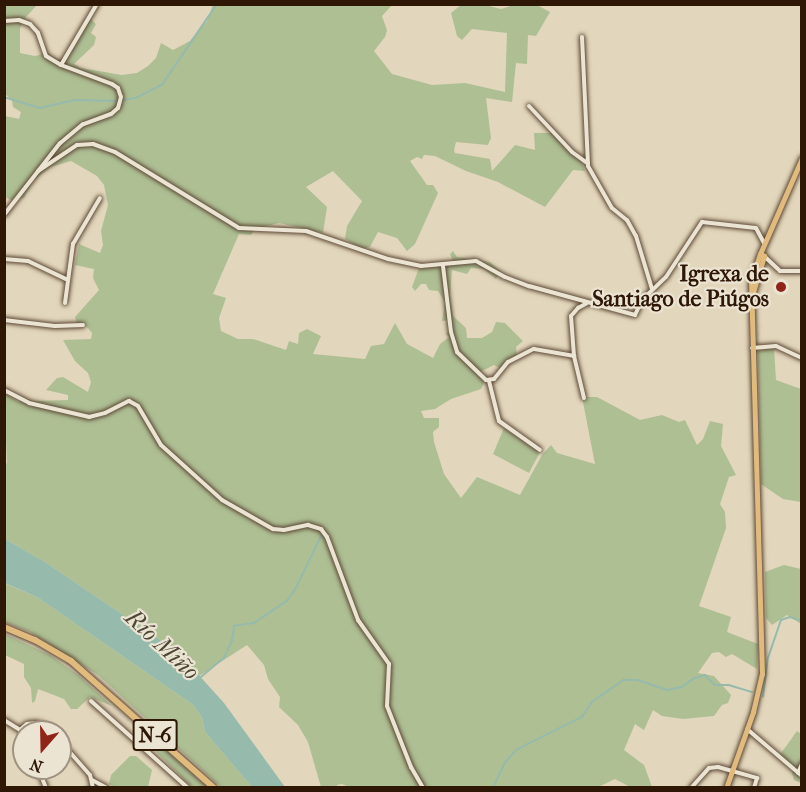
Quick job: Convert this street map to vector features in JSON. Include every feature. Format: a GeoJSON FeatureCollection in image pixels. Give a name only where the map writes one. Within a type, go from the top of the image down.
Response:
{"type":"FeatureCollection","features":[{"type":"Feature","properties":{"kind":"highway","name":"N-6"},"geometry":{"type":"LineString","coordinates":[[4,627],[35,639],[71,661],[214,788]]}},
{"type":"Feature","properties":{"kind":"main road"},"geometry":{"type":"LineString","coordinates":[[726,788],[759,693],[762,645],[752,348],[752,280],[764,243],[799,171],[801,158]]}},
{"type":"Feature","properties":{"kind":"street"},"geometry":{"type":"LineString","coordinates":[[61,65],[97,4]]}},
{"type":"Feature","properties":{"kind":"street"},"geometry":{"type":"LineString","coordinates":[[4,21],[19,20],[30,24],[38,33],[46,56],[61,65],[118,88],[120,103],[111,114],[82,124],[60,143],[5,212]]}},
{"type":"Feature","properties":{"kind":"street"},"geometry":{"type":"LineString","coordinates":[[582,37],[587,163]]}},
{"type":"Feature","properties":{"kind":"street"},"geometry":{"type":"LineString","coordinates":[[529,106],[572,152],[587,163],[612,208],[627,220],[636,236],[652,289]]}},
{"type":"Feature","properties":{"kind":"street"},"geometry":{"type":"LineString","coordinates":[[38,171],[77,145],[93,144],[115,152],[239,228],[306,231],[388,259],[421,266],[443,266],[455,261],[476,261],[505,277],[529,286],[635,315],[642,300],[666,277],[702,222],[758,228],[760,239],[764,243]]}},
{"type":"Feature","properties":{"kind":"street"},"geometry":{"type":"LineString","coordinates":[[65,303],[73,244],[100,198]]}},
{"type":"Feature","properties":{"kind":"street"},"geometry":{"type":"LineString","coordinates":[[762,255],[780,271],[801,271]]}},
{"type":"Feature","properties":{"kind":"street"},"geometry":{"type":"LineString","coordinates":[[4,259],[28,261],[68,280]]}},
{"type":"Feature","properties":{"kind":"street"},"geometry":{"type":"LineString","coordinates":[[443,266],[451,332],[457,352],[489,381],[495,414],[500,421],[540,450]]}},
{"type":"Feature","properties":{"kind":"street"},"geometry":{"type":"LineString","coordinates":[[584,398],[574,356],[571,316],[588,302]]}},
{"type":"Feature","properties":{"kind":"street"},"geometry":{"type":"LineString","coordinates":[[4,320],[55,326],[82,325]]}},
{"type":"Feature","properties":{"kind":"street"},"geometry":{"type":"LineString","coordinates":[[752,348],[776,346],[801,358]]}},
{"type":"Feature","properties":{"kind":"street"},"geometry":{"type":"LineString","coordinates":[[489,381],[508,362],[534,349],[574,356]]}},
{"type":"Feature","properties":{"kind":"street"},"geometry":{"type":"LineString","coordinates":[[4,390],[29,403],[89,417],[105,413],[123,402],[135,403],[161,445],[222,500],[273,529],[284,530],[308,525],[321,529],[327,537],[358,620],[389,664],[387,706],[411,767],[423,788]]}},
{"type":"Feature","properties":{"kind":"street"},"geometry":{"type":"LineString","coordinates":[[91,701],[188,788]]}},
{"type":"Feature","properties":{"kind":"street"},"geometry":{"type":"LineString","coordinates":[[747,729],[800,774]]}},
{"type":"Feature","properties":{"kind":"street"},"geometry":{"type":"LineString","coordinates":[[72,755],[92,779],[107,788]]}},
{"type":"Feature","properties":{"kind":"street"},"geometry":{"type":"LineString","coordinates":[[800,774],[801,764]]}},
{"type":"Feature","properties":{"kind":"street"},"geometry":{"type":"LineString","coordinates":[[691,788],[709,768],[733,769],[757,778],[754,788]]}},
{"type":"Feature","properties":{"kind":"street"},"geometry":{"type":"LineString","coordinates":[[92,779],[93,788]]}},
{"type":"Feature","properties":{"kind":"shaded area"},"geometry":{"type":"Polygon","coordinates":[[[5,5],[37,5],[20,28],[20,53],[35,56],[47,53],[63,62],[90,18],[96,24],[91,33],[96,37],[94,45],[74,64],[81,68],[122,75],[137,73],[148,66],[156,58],[161,43],[173,50],[190,41],[207,21],[213,5],[392,5],[382,16],[387,30],[385,37],[374,51],[392,74],[432,85],[465,83],[505,92],[507,33],[472,29],[462,40],[457,36],[451,13],[461,5],[485,5],[501,9],[514,5],[537,5],[550,12],[536,36],[528,35],[527,64],[516,63],[512,102],[486,98],[491,138],[488,145],[456,142],[454,150],[455,153],[490,159],[492,171],[515,145],[535,150],[534,133],[553,133],[580,158],[585,171],[573,170],[545,207],[498,182],[466,171],[435,156],[424,155],[422,159],[417,157],[410,161],[427,185],[433,185],[438,193],[415,244],[407,251],[397,238],[378,232],[370,247],[362,249],[345,239],[347,226],[362,201],[333,171],[306,187],[327,207],[323,233],[279,223],[255,229],[251,235],[239,234],[213,294],[226,298],[219,318],[221,331],[238,339],[253,339],[286,350],[289,341],[298,344],[299,333],[307,329],[321,336],[313,354],[365,359],[371,346],[384,344],[395,323],[407,344],[433,358],[440,344],[449,337],[446,334],[450,329],[448,320],[442,321],[445,302],[438,291],[429,290],[426,284],[421,284],[415,291],[412,287],[420,265],[448,264],[453,261],[450,254],[453,251],[457,257],[490,262],[501,272],[496,279],[484,269],[471,268],[467,274],[452,270],[450,296],[453,316],[466,328],[467,338],[482,338],[492,332],[496,322],[505,323],[523,341],[516,347],[517,357],[500,368],[494,365],[480,372],[484,383],[481,389],[451,399],[435,409],[421,411],[424,418],[439,418],[439,427],[433,432],[434,442],[444,474],[461,498],[477,477],[520,495],[542,455],[551,445],[557,453],[595,464],[582,397],[597,397],[640,420],[662,415],[679,422],[685,420],[697,445],[703,439],[710,421],[723,424],[721,446],[736,475],[729,477],[720,504],[725,512],[726,528],[699,606],[731,617],[727,632],[758,644],[757,669],[732,654],[726,657],[719,652],[712,653],[698,673],[714,676],[731,695],[728,703],[722,705],[714,716],[683,719],[662,716],[653,710],[644,730],[635,724],[624,750],[644,765],[652,787],[630,787],[615,779],[596,788],[352,788],[342,784],[337,787],[321,787],[308,742],[298,725],[279,707],[280,697],[268,679],[264,665],[247,645],[199,676],[163,642],[45,562],[5,539],[4,465],[7,463],[4,393],[19,402],[23,397],[33,401],[68,400],[68,395],[46,390],[57,378],[63,377],[88,392],[91,382],[88,373],[75,361],[63,340],[91,339],[92,333],[87,327],[77,324],[75,317],[99,290],[93,278],[94,269],[75,265],[79,244],[100,253],[103,245],[101,231],[108,205],[104,185],[97,176],[71,161],[51,167],[33,181],[24,198],[11,200],[5,197],[5,116],[19,119],[21,112],[13,107],[12,100],[5,94],[5,5]]]}},
{"type":"Feature","properties":{"kind":"shaded area"},"geometry":{"type":"Polygon","coordinates":[[[774,348],[776,380],[801,389],[801,502],[783,499],[761,484],[758,351],[774,348]]]}},
{"type":"Feature","properties":{"kind":"shaded area"},"geometry":{"type":"Polygon","coordinates":[[[504,428],[540,452],[529,473],[493,454],[504,428]]]}},
{"type":"Feature","properties":{"kind":"shaded area"},"geometry":{"type":"Polygon","coordinates":[[[784,565],[801,569],[801,624],[787,615],[772,625],[766,618],[765,572],[784,565]]]}},
{"type":"Feature","properties":{"kind":"shaded area"},"geometry":{"type":"Polygon","coordinates":[[[4,583],[37,597],[192,704],[202,717],[205,732],[252,787],[221,787],[98,675],[30,632],[5,622],[4,583]]]}},
{"type":"Feature","properties":{"kind":"shaded area"},"geometry":{"type":"Polygon","coordinates":[[[5,634],[50,655],[78,675],[112,706],[90,697],[77,709],[71,709],[64,699],[38,689],[35,701],[32,703],[31,688],[24,677],[24,664],[5,655],[5,634]]]}},
{"type":"Feature","properties":{"kind":"shaded area"},"geometry":{"type":"Polygon","coordinates":[[[797,731],[801,734],[801,783],[794,780],[792,773],[795,767],[779,756],[797,731]]]}},
{"type":"Feature","properties":{"kind":"shaded area"},"geometry":{"type":"Polygon","coordinates":[[[146,732],[208,787],[192,787],[145,741],[146,732]]]}},
{"type":"Feature","properties":{"kind":"shaded area"},"geometry":{"type":"Polygon","coordinates":[[[130,756],[136,756],[152,770],[148,787],[115,787],[109,784],[111,775],[130,756]]]}},
{"type":"Feature","properties":{"kind":"water","name":"Río Miño"},"geometry":{"type":"Polygon","coordinates":[[[5,539],[45,562],[163,642],[186,661],[224,703],[285,787],[252,787],[205,732],[202,717],[192,704],[37,597],[5,583],[5,539]]]}},
{"type":"Feature","properties":{"kind":"waterway"},"geometry":{"type":"LineString","coordinates":[[123,100],[136,98],[162,85],[217,4]]}},
{"type":"Feature","properties":{"kind":"waterway"},"geometry":{"type":"LineString","coordinates":[[4,97],[40,108],[75,100],[118,101]]}},
{"type":"Feature","properties":{"kind":"waterway"},"geometry":{"type":"LineString","coordinates":[[201,677],[224,658],[232,641],[234,626],[254,623],[287,601],[296,588],[321,536]]}},
{"type":"Feature","properties":{"kind":"waterway"},"geometry":{"type":"LineString","coordinates":[[763,697],[768,658],[781,620],[790,617],[802,621]]}},
{"type":"Feature","properties":{"kind":"waterway"},"geometry":{"type":"LineString","coordinates":[[493,788],[504,764],[516,750],[582,717],[592,702],[624,680],[638,680],[667,690],[682,687],[693,679],[705,675],[715,685],[729,685],[752,692]]}},
{"type":"Feature","properties":{"kind":"waterway"},"geometry":{"type":"LineString","coordinates":[[83,787],[90,786]]}},
{"type":"Feature","properties":{"kind":"place","name":"Igrexa de Santiago de Piúgos"},"geometry":{"type":"Point","coordinates":[781,287]}}]}
